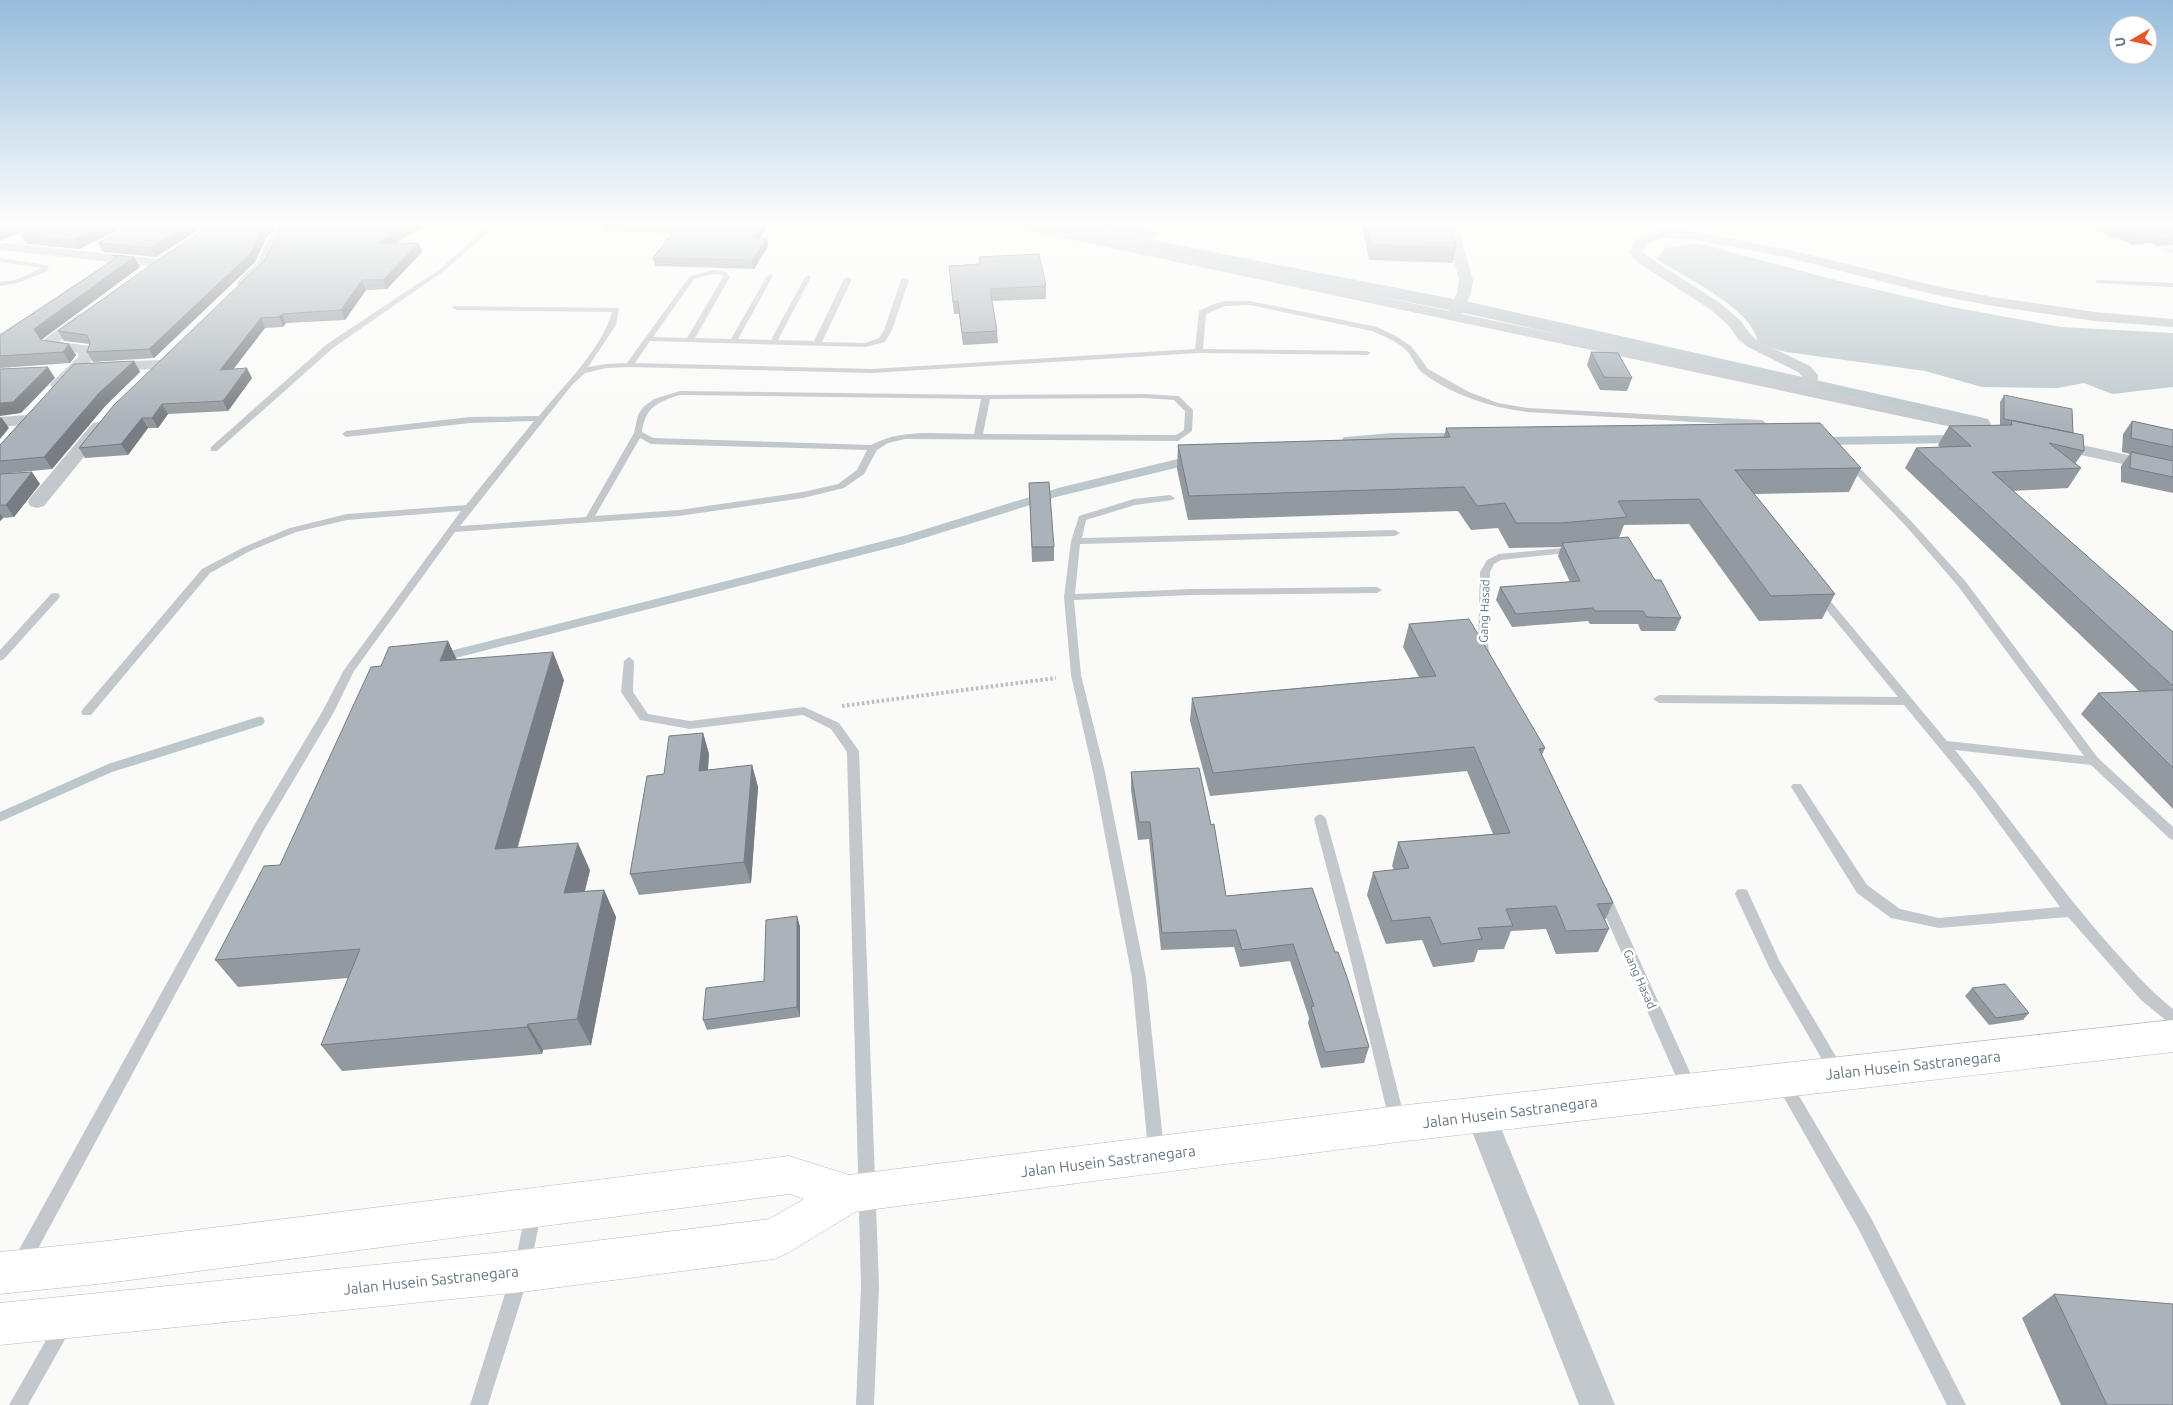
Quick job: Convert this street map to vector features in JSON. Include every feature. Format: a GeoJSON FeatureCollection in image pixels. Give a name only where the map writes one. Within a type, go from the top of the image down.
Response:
{"type":"FeatureCollection","features":[{"type":"Feature","properties":{"kind":"main road","name":"Jalan Husein Sastranegara"},"geometry":{"type":"LineString","coordinates":[[0,1324],[522,1270],[774,1239],[858,1193],[1398,1124],[2173,1036]]}},
{"type":"Feature","properties":{"kind":"main road","name":"Jalan Husein Sastranegara"},"geometry":{"type":"LineString","coordinates":[[8,1272],[107,1262],[789,1174],[858,1193]]}},
{"type":"Feature","properties":{"kind":"street"},"geometry":{"type":"LineString","coordinates":[[1350,292],[1809,385],[1984,429],[2016,435]]}},
{"type":"Feature","properties":{"kind":"street"},"geometry":{"type":"LineString","coordinates":[[1455,313],[1464,292]]}},
{"type":"Feature","properties":{"kind":"street"},"geometry":{"type":"LineString","coordinates":[[1690,292],[1715,306],[1735,323],[1744,337],[1753,344],[1795,363],[1809,385]]}},
{"type":"Feature","properties":{"kind":"street"},"geometry":{"type":"LineString","coordinates":[[1943,292],[2052,311],[2140,322],[2173,323]]}},
{"type":"Feature","properties":{"kind":"street"},"geometry":{"type":"LineString","coordinates":[[14,435],[72,370],[86,358],[86,349],[53,346],[50,342],[96,308]]}},
{"type":"Feature","properties":{"kind":"street"},"geometry":{"type":"LineString","coordinates":[[146,378],[173,352]]}},
{"type":"Feature","properties":{"kind":"street"},"geometry":{"type":"LineString","coordinates":[[53,372],[160,365]]}},
{"type":"Feature","properties":{"kind":"street"},"geometry":{"type":"LineString","coordinates":[[37,502],[107,417]]}},
{"type":"Feature","properties":{"kind":"street"},"geometry":{"type":"LineString","coordinates":[[0,422],[26,420]]}},
{"type":"Feature","properties":{"kind":"street"},"geometry":{"type":"LineString","coordinates":[[2034,439],[2173,470]]}},
{"type":"Feature","properties":{"kind":"street"},"geometry":{"type":"LineString","coordinates":[[38,477],[58,476]]}},
{"type":"Feature","properties":{"kind":"street"},"geometry":{"type":"LineString","coordinates":[[1481,1116],[1597,1405]]}},
{"type":"Feature","properties":{"kind":"lane"},"geometry":{"type":"LineString","coordinates":[[214,449],[330,346],[410,292]]}},
{"type":"Feature","properties":{"kind":"lane"},"geometry":{"type":"LineString","coordinates":[[629,366],[682,292]]}},
{"type":"Feature","properties":{"kind":"lane"},"geometry":{"type":"LineString","coordinates":[[690,340],[717,292]]}},
{"type":"Feature","properties":{"kind":"lane"},"geometry":{"type":"LineString","coordinates":[[733,342],[761,292]]}},
{"type":"Feature","properties":{"kind":"lane"},"geometry":{"type":"LineString","coordinates":[[773,343],[800,292]]}},
{"type":"Feature","properties":{"kind":"lane"},"geometry":{"type":"LineString","coordinates":[[817,344],[842,292]]}},
{"type":"Feature","properties":{"kind":"lane"},"geometry":{"type":"LineString","coordinates":[[648,339],[865,345],[882,340],[888,330],[901,292]]}},
{"type":"Feature","properties":{"kind":"lane"},"geometry":{"type":"LineString","coordinates":[[1199,351],[1202,313],[1214,305],[1232,302],[1250,303],[1374,329],[1393,338],[1409,350],[1425,371],[1466,394],[1496,405],[1527,410],[1762,423]]}},
{"type":"Feature","properties":{"kind":"lane"},"geometry":{"type":"LineString","coordinates":[[8,1272],[259,827],[328,712],[349,670],[468,508],[569,383],[582,371],[612,325],[616,310],[456,308]]}},
{"type":"Feature","properties":{"kind":"lane"},"geometry":{"type":"LineString","coordinates":[[582,371],[606,366],[872,371],[1199,351],[1367,353]]}},
{"type":"Feature","properties":{"kind":"lane"},"geometry":{"type":"LineString","coordinates":[[452,529],[589,519],[704,510],[803,495],[841,486],[860,472],[873,448],[884,441],[905,436],[1178,438],[1188,431],[1189,410],[1176,398],[1144,396],[986,398],[680,393],[648,404],[638,422],[638,433],[589,519]]}},
{"type":"Feature","properties":{"kind":"lane"},"geometry":{"type":"LineString","coordinates":[[978,437],[986,398]]}},
{"type":"Feature","properties":{"kind":"lane"},"geometry":{"type":"LineString","coordinates":[[346,434],[470,420],[540,418]]}},
{"type":"Feature","properties":{"kind":"lane"},"geometry":{"type":"LineString","coordinates":[[638,433],[651,441],[873,448]]}},
{"type":"Feature","properties":{"kind":"lane"},"geometry":{"type":"LineString","coordinates":[[1844,456],[1908,523],[1962,584],[2094,762],[2173,835]]}},
{"type":"Feature","properties":{"kind":"lane"},"geometry":{"type":"LineString","coordinates":[[1156,1156],[1139,978],[1099,772],[1076,675],[1069,597],[1076,541],[1082,518],[1134,502],[1170,498]]}},
{"type":"Feature","properties":{"kind":"lane"},"geometry":{"type":"LineString","coordinates":[[87,712],[206,571],[247,549],[293,530],[346,518],[468,508]]}},
{"type":"Feature","properties":{"kind":"lane"},"geometry":{"type":"LineString","coordinates":[[1076,541],[1395,533]]}},
{"type":"Feature","properties":{"kind":"lane","name":"Gang Hasad"},"geometry":{"type":"LineString","coordinates":[[1489,668],[1485,662],[1483,645],[1485,572],[1490,562],[1499,557],[1586,549]]}},
{"type":"Feature","properties":{"kind":"lane"},"geometry":{"type":"LineString","coordinates":[[1815,588],[1979,788],[2071,911],[2146,996],[2173,1018]]}},
{"type":"Feature","properties":{"kind":"lane"},"geometry":{"type":"LineString","coordinates":[[1069,597],[1192,592],[1377,590]]}},
{"type":"Feature","properties":{"kind":"lane"},"geometry":{"type":"LineString","coordinates":[[0,657],[55,596]]}},
{"type":"Feature","properties":{"kind":"lane"},"geometry":{"type":"LineString","coordinates":[[629,661],[627,692],[644,717],[690,725],[804,712],[836,726],[853,751],[858,1193],[870,1286],[865,1405]]}},
{"type":"Feature","properties":{"kind":"lane"},"geometry":{"type":"LineString","coordinates":[[1659,699],[1906,701]]}},
{"type":"Feature","properties":{"kind":"lane"},"geometry":{"type":"LineString","coordinates":[[1942,745],[2094,762]]}},
{"type":"Feature","properties":{"kind":"lane"},"geometry":{"type":"LineString","coordinates":[[1797,787],[1862,889],[1896,914],[1939,924],[2071,911]]}},
{"type":"Feature","properties":{"kind":"lane"},"geometry":{"type":"LineString","coordinates":[[1320,819],[1357,957],[1398,1124]]}},
{"type":"Feature","properties":{"kind":"lane","name":"Gang Hasad"},"geometry":{"type":"LineString","coordinates":[[1598,884],[1690,1090]]}},
{"type":"Feature","properties":{"kind":"lane"},"geometry":{"type":"LineString","coordinates":[[1742,894],[1775,964],[1838,1074]]}},
{"type":"Feature","properties":{"kind":"lane"},"geometry":{"type":"LineString","coordinates":[[1782,1080],[1865,1224],[1957,1405]]}},
{"type":"Feature","properties":{"kind":"lane"},"geometry":{"type":"LineString","coordinates":[[478,1405],[522,1270],[535,1206]]}},
{"type":"Feature","properties":{"kind":"lane"},"geometry":{"type":"LineString","coordinates":[[18,1405],[69,1316]]}},
{"type":"Feature","properties":{"kind":"path"},"geometry":{"type":"LineString","coordinates":[[804,712],[1076,675]]}},
{"type":"Feature","properties":{"kind":"shaded area"},"geometry":{"type":"Polygon","coordinates":[[[1711,292],[1885,292],[1952,307],[2061,327],[2173,333],[2173,387],[2112,394],[2084,383],[2058,388],[1982,387],[1925,371],[1786,352],[1758,344],[1754,331],[1745,319],[1711,292]]]}},
{"type":"Feature","properties":{"kind":"building"},"geometry":{"type":"Polygon","coordinates":[[[66,292],[86,292],[34,329],[41,340],[69,344],[63,352],[0,356],[0,335],[66,292]]]}},
{"type":"Feature","properties":{"kind":"building"},"geometry":{"type":"Polygon","coordinates":[[[113,292],[210,292],[149,349],[87,352],[90,343],[87,335],[58,331],[113,292]]]}},
{"type":"Feature","properties":{"kind":"building"},"geometry":{"type":"Polygon","coordinates":[[[232,292],[354,292],[341,310],[282,314],[279,317],[261,318],[220,370],[247,368],[223,401],[162,404],[152,418],[142,418],[121,444],[79,448],[114,405],[232,292]]]}},
{"type":"Feature","properties":{"kind":"building"},"geometry":{"type":"Polygon","coordinates":[[[952,292],[990,292],[997,331],[962,333],[958,301],[953,302],[952,292]]]}},
{"type":"Feature","properties":{"kind":"building"},"geometry":{"type":"Polygon","coordinates":[[[1591,352],[1618,353],[1632,378],[1604,377],[1591,352]]]}},
{"type":"Feature","properties":{"kind":"building"},"geometry":{"type":"Polygon","coordinates":[[[134,361],[99,393],[44,457],[0,461],[0,445],[74,364],[134,361]]]}},
{"type":"Feature","properties":{"kind":"building"},"geometry":{"type":"Polygon","coordinates":[[[48,367],[13,402],[0,403],[0,369],[48,367]]]}},
{"type":"Feature","properties":{"kind":"building"},"geometry":{"type":"Polygon","coordinates":[[[2004,395],[2072,409],[2073,433],[2004,419],[2004,395]]]}},
{"type":"Feature","properties":{"kind":"building"},"geometry":{"type":"Polygon","coordinates":[[[2011,420],[2083,435],[2084,451],[2049,443],[2081,468],[1992,472],[2173,632],[2173,686],[1916,448],[1971,446],[1949,426],[2012,425],[2011,420]]]}},
{"type":"Feature","properties":{"kind":"building"},"geometry":{"type":"Polygon","coordinates":[[[2132,421],[2173,430],[2173,447],[2131,438],[2132,421]]]}},
{"type":"Feature","properties":{"kind":"building"},"geometry":{"type":"Polygon","coordinates":[[[1820,423],[1861,468],[1735,470],[1835,594],[1771,596],[1699,499],[1618,501],[1627,517],[1562,523],[1516,523],[1505,503],[1477,506],[1464,487],[1189,496],[1178,445],[1450,437],[1446,428],[1820,423]]]}},
{"type":"Feature","properties":{"kind":"building"},"geometry":{"type":"Polygon","coordinates":[[[2131,452],[2173,461],[2173,477],[2130,468],[2131,452]]]}},
{"type":"Feature","properties":{"kind":"building"},"geometry":{"type":"Polygon","coordinates":[[[32,472],[6,505],[0,505],[0,474],[32,472]]]}},
{"type":"Feature","properties":{"kind":"building"},"geometry":{"type":"Polygon","coordinates":[[[1049,482],[1054,547],[1032,547],[1029,483],[1049,482]]]}},
{"type":"Feature","properties":{"kind":"building"},"geometry":{"type":"Polygon","coordinates":[[[1628,537],[1655,580],[1661,580],[1681,618],[1647,617],[1643,611],[1595,611],[1593,608],[1516,614],[1500,587],[1580,581],[1562,543],[1628,537]]]}},
{"type":"Feature","properties":{"kind":"building"},"geometry":{"type":"Polygon","coordinates":[[[1469,619],[1545,748],[1539,749],[1613,903],[1597,904],[1609,929],[1566,931],[1556,906],[1506,909],[1513,926],[1478,928],[1482,939],[1441,944],[1430,917],[1392,921],[1373,872],[1409,868],[1398,842],[1510,833],[1474,747],[1213,773],[1192,698],[1436,676],[1409,624],[1469,619]]]}},
{"type":"Feature","properties":{"kind":"building"},"geometry":{"type":"Polygon","coordinates":[[[448,641],[440,661],[553,652],[495,849],[578,843],[564,893],[604,890],[577,1019],[528,1024],[527,1027],[321,1045],[360,949],[215,960],[264,866],[280,865],[371,667],[381,666],[389,647],[448,641]]]}},
{"type":"Feature","properties":{"kind":"building"},"geometry":{"type":"Polygon","coordinates":[[[2173,690],[2173,768],[2098,693],[2173,690]]]}},
{"type":"Feature","properties":{"kind":"building"},"geometry":{"type":"Polygon","coordinates":[[[703,733],[699,771],[752,765],[744,862],[630,874],[647,776],[664,774],[669,736],[703,733]]]}},
{"type":"Feature","properties":{"kind":"building"},"geometry":{"type":"Polygon","coordinates":[[[1199,768],[1211,825],[1214,824],[1226,896],[1312,888],[1335,952],[1338,952],[1347,977],[1369,1047],[1325,1052],[1311,1007],[1314,1006],[1293,944],[1242,950],[1236,930],[1162,933],[1150,822],[1139,822],[1131,772],[1199,768]]]}},
{"type":"Feature","properties":{"kind":"building"},"geometry":{"type":"Polygon","coordinates":[[[797,916],[797,1007],[703,1020],[706,988],[764,981],[766,920],[797,916]]]}},
{"type":"Feature","properties":{"kind":"building"},"geometry":{"type":"Polygon","coordinates":[[[2005,984],[2029,1013],[1996,1018],[1972,988],[2005,984]]]}},
{"type":"Feature","properties":{"kind":"building"},"geometry":{"type":"Polygon","coordinates":[[[2054,1294],[2173,1304],[2173,1405],[2107,1405],[2054,1294]]]}},
{"type":"Feature","properties":{"kind":"waterway"},"geometry":{"type":"LineString","coordinates":[[1385,292],[1474,309],[1980,424]]}},
{"type":"Feature","properties":{"kind":"waterway"},"geometry":{"type":"LineString","coordinates":[[1346,441],[1392,437],[1455,437]]}},
{"type":"Feature","properties":{"kind":"waterway"},"geometry":{"type":"LineString","coordinates":[[1826,441],[1953,439]]}},
{"type":"Feature","properties":{"kind":"waterway"},"geometry":{"type":"LineString","coordinates":[[443,657],[904,540],[1059,492],[1187,461]]}},
{"type":"Feature","properties":{"kind":"waterway"},"geometry":{"type":"LineString","coordinates":[[0,817],[110,768],[260,721]]}}]}
